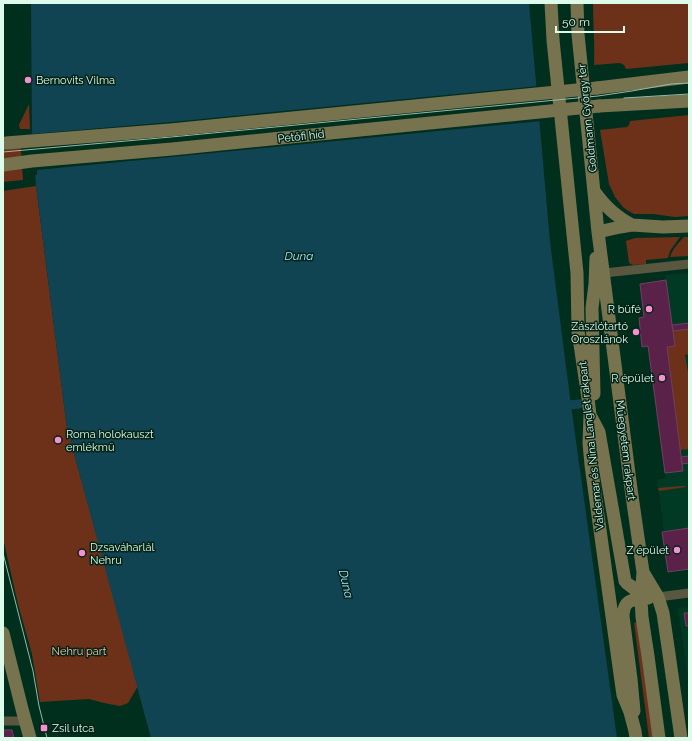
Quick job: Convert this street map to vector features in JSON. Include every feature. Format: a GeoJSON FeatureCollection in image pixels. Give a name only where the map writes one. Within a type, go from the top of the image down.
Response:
{"type":"FeatureCollection","features":[{"type":"Feature","properties":{"kind":"main road","name":"Valdemar és Nina Langlet rakpart"},"geometry":{"type":"LineString","coordinates":[[551,3],[553,40],[577,274],[578,331],[590,415],[589,443],[591,465],[623,695],[630,712],[636,734]]}},
{"type":"Feature","properties":{"kind":"main road","name":"Goldmann György tér"},"geometry":{"type":"LineString","coordinates":[[577,3],[578,34],[598,232]]}},
{"type":"Feature","properties":{"kind":"main road","name":"Petőfi híd"},"geometry":{"type":"LineString","coordinates":[[3,144],[170,130],[597,88],[689,77]]}},
{"type":"Feature","properties":{"kind":"main road","name":"Petőfi híd"},"geometry":{"type":"LineString","coordinates":[[3,165],[599,106],[689,101]]}},
{"type":"Feature","properties":{"kind":"main road"},"geometry":{"type":"LineString","coordinates":[[594,191],[608,209],[632,225]]}},
{"type":"Feature","properties":{"kind":"main road"},"geometry":{"type":"LineString","coordinates":[[640,599],[637,591],[628,586],[625,581],[599,432],[590,415],[594,392],[592,308],[598,232],[632,225],[663,227],[689,226]]}},
{"type":"Feature","properties":{"kind":"main road","name":"Műegyetem rakpart"},"geometry":{"type":"LineString","coordinates":[[598,232],[643,572],[640,599],[642,620],[659,738]]}},
{"type":"Feature","properties":{"kind":"main road","name":"Műegyetem rakpart"},"geometry":{"type":"LineString","coordinates":[[643,572],[658,597],[663,613],[681,738]]}},
{"type":"Feature","properties":{"kind":"main road"},"geometry":{"type":"LineString","coordinates":[[636,734],[623,608],[627,602],[633,599],[658,597]]}},
{"type":"Feature","properties":{"kind":"main road"},"geometry":{"type":"LineString","coordinates":[[3,633],[30,738]]}},
{"type":"Feature","properties":{"kind":"main road"},"geometry":{"type":"LineString","coordinates":[[648,656],[651,660],[660,662],[666,660],[670,654]]}},
{"type":"Feature","properties":{"kind":"main road"},"geometry":{"type":"LineString","coordinates":[[651,680],[655,674],[660,671],[672,678]]}},
{"type":"Feature","properties":{"kind":"street"},"geometry":{"type":"LineString","coordinates":[[604,273],[689,264]]}},
{"type":"Feature","properties":{"kind":"street"},"geometry":{"type":"LineString","coordinates":[[658,597],[689,593]]}},
{"type":"Feature","properties":{"kind":"street"},"geometry":{"type":"LineString","coordinates":[[3,721],[25,720]]}},
{"type":"Feature","properties":{"kind":"shaded area"},"geometry":{"type":"Polygon","coordinates":[[[689,273],[689,569],[668,572],[662,532],[664,531],[657,480],[666,478],[648,346],[642,347],[639,318],[644,317],[640,284],[666,280],[665,275],[689,273]]]}},
{"type":"Feature","properties":{"kind":"shaded area"},"geometry":{"type":"Polygon","coordinates":[[[689,607],[689,686],[678,608],[689,607]]]}},
{"type":"Feature","properties":{"kind":"green space"},"geometry":{"type":"Polygon","coordinates":[[[593,3],[689,3],[689,63],[626,69],[624,65],[620,63],[594,65],[593,3]]]}},
{"type":"Feature","properties":{"kind":"green space"},"geometry":{"type":"Polygon","coordinates":[[[29,104],[30,129],[20,129],[19,125],[29,104]]]}},
{"type":"Feature","properties":{"kind":"green space"},"geometry":{"type":"Polygon","coordinates":[[[689,115],[689,216],[675,217],[653,214],[634,214],[627,210],[615,197],[609,184],[600,130],[627,127],[630,121],[689,115]]]}},
{"type":"Feature","properties":{"kind":"green space"},"geometry":{"type":"Polygon","coordinates":[[[20,136],[23,180],[3,182],[3,137],[20,136]]]}},
{"type":"Feature","properties":{"kind":"green space","name":"Nehru part"},"geometry":{"type":"Polygon","coordinates":[[[36,186],[67,428],[138,686],[128,703],[120,706],[89,699],[40,702],[32,654],[18,604],[3,538],[3,191],[36,186]]]}},
{"type":"Feature","properties":{"kind":"green space"},"geometry":{"type":"Polygon","coordinates":[[[680,237],[670,251],[668,258],[646,260],[646,264],[633,265],[629,263],[626,241],[635,238],[680,237]]]}},
{"type":"Feature","properties":{"kind":"green space"},"geometry":{"type":"Polygon","coordinates":[[[684,237],[689,237],[689,256],[670,257],[674,249],[684,237]]]}},
{"type":"Feature","properties":{"kind":"green space"},"geometry":{"type":"Polygon","coordinates":[[[689,329],[689,354],[685,355],[689,372],[689,449],[680,450],[667,347],[673,331],[689,329]]]}},
{"type":"Feature","properties":{"kind":"green space"},"geometry":{"type":"Polygon","coordinates":[[[686,487],[659,491],[658,488],[686,487]]]}},
{"type":"Feature","properties":{"kind":"green space"},"geometry":{"type":"Polygon","coordinates":[[[637,622],[653,738],[649,738],[634,623],[637,622]]]}},
{"type":"Feature","properties":{"kind":"water","name":"Duna"},"geometry":{"type":"Polygon","coordinates":[[[31,3],[529,3],[550,242],[617,738],[151,738],[67,428],[36,186],[32,131],[31,3]]]}},
{"type":"Feature","properties":{"kind":"pier"},"geometry":{"type":"Polygon","coordinates":[[[538,86],[542,121],[37,170],[37,175],[33,175],[30,131],[31,134],[171,122],[538,86]]]}},
{"type":"Feature","properties":{"kind":"building","name":"R épület"},"geometry":{"type":"Polygon","coordinates":[[[666,280],[675,346],[667,347],[683,471],[665,473],[648,346],[642,347],[639,318],[644,317],[640,284],[666,280]]]}},
{"type":"Feature","properties":{"kind":"building"},"geometry":{"type":"Polygon","coordinates":[[[689,323],[689,329],[673,331],[672,325],[689,323]]]}},
{"type":"Feature","properties":{"kind":"building"},"geometry":{"type":"Polygon","coordinates":[[[689,456],[689,463],[682,464],[681,457],[689,456]]]}},
{"type":"Feature","properties":{"kind":"building","name":"Z épület"},"geometry":{"type":"Polygon","coordinates":[[[689,528],[689,569],[668,572],[662,532],[689,528]]]}},
{"type":"Feature","properties":{"kind":"building"},"geometry":{"type":"Polygon","coordinates":[[[684,613],[689,613],[689,626],[686,626],[684,613]]]}},
{"type":"Feature","properties":{"kind":"building"},"geometry":{"type":"Polygon","coordinates":[[[3,730],[12,730],[14,738],[3,738],[3,730]]]}},
{"type":"Feature","properties":{"kind":"waterway"},"geometry":{"type":"LineString","coordinates":[[560,406],[579,404]]}},
{"type":"Feature","properties":{"kind":"tram line"},"geometry":{"type":"LineString","coordinates":[[3,152],[598,96],[671,84],[689,83]]}},
{"type":"Feature","properties":{"kind":"tram line"},"geometry":{"type":"LineString","coordinates":[[624,98],[689,94]]}},
{"type":"Feature","properties":{"kind":"tram line"},"geometry":{"type":"LineString","coordinates":[[3,553],[33,671],[39,706],[47,738]]}},
{"type":"Feature","properties":{"kind":"place","name":"Bernovits Vilma"},"geometry":{"type":"Point","coordinates":[28,80]}},
{"type":"Feature","properties":{"kind":"place","name":"R büfé"},"geometry":{"type":"Point","coordinates":[649,309]}},
{"type":"Feature","properties":{"kind":"place","name":"Zászlótartó Oroszlánok"},"geometry":{"type":"Point","coordinates":[636,332]}},
{"type":"Feature","properties":{"kind":"place","name":"R épület"},"geometry":{"type":"Point","coordinates":[662,378]}},
{"type":"Feature","properties":{"kind":"place","name":"Roma holokauszt emlékmű"},"geometry":{"type":"Point","coordinates":[58,440]}},
{"type":"Feature","properties":{"kind":"place","name":"Z épület"},"geometry":{"type":"Point","coordinates":[677,550]}},
{"type":"Feature","properties":{"kind":"place","name":"Dzsaváharlál Nehru"},"geometry":{"type":"Point","coordinates":[82,553]}},
{"type":"Feature","properties":{"kind":"place","name":"Zsil utca"},"geometry":{"type":"Point","coordinates":[44,728]}}]}
